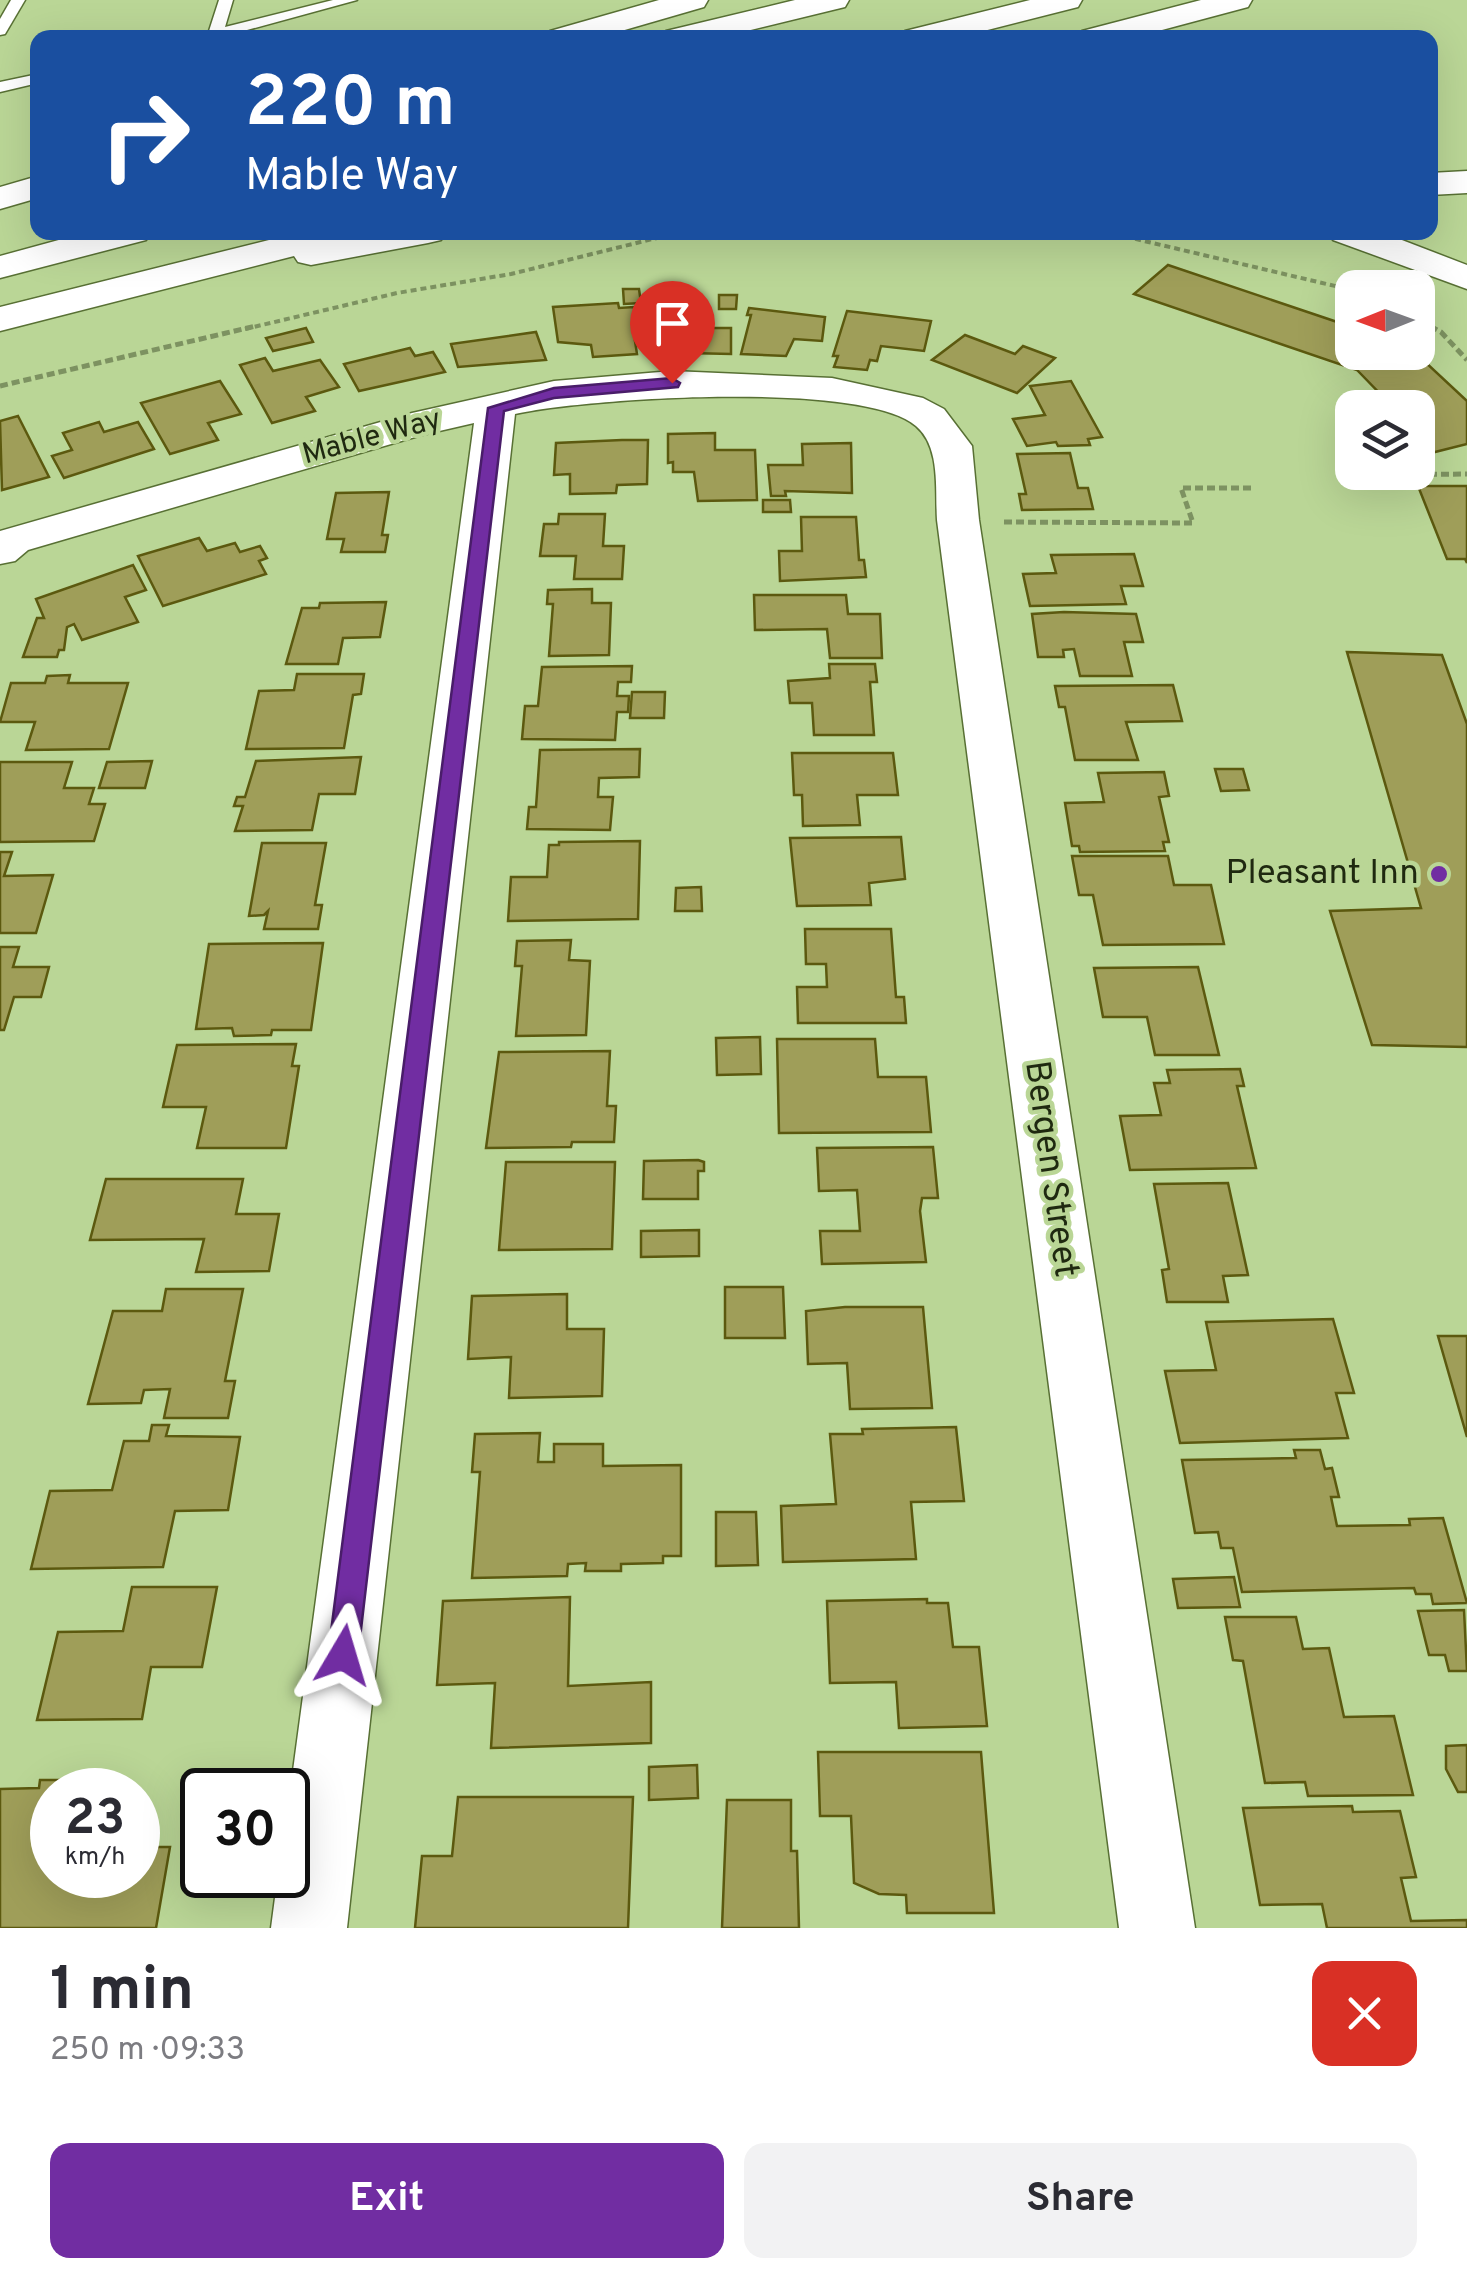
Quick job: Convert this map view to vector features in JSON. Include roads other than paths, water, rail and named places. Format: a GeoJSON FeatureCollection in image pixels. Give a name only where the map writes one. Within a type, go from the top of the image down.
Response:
{"type":"FeatureCollection","features":[{"type":"Feature","properties":{"kind":"highway"},"geometry":{"type":"LineString","coordinates":[[590,30],[693,0]]}},
{"type":"Feature","properties":{"kind":"highway"},"geometry":{"type":"LineString","coordinates":[[710,30],[834,0]]}},
{"type":"Feature","properties":{"kind":"highway"},"geometry":{"type":"LineString","coordinates":[[948,30],[1067,0]]}},
{"type":"Feature","properties":{"kind":"highway"},"geometry":{"type":"LineString","coordinates":[[1124,30],[1237,0]]}},
{"type":"Feature","properties":{"kind":"highway"},"geometry":{"type":"LineString","coordinates":[[1201,30],[1234,10],[1263,0]]}},
{"type":"Feature","properties":{"kind":"highway"},"geometry":{"type":"LineString","coordinates":[[1438,184],[1467,182]]}},
{"type":"Feature","properties":{"kind":"highway"},"geometry":{"type":"LineString","coordinates":[[0,198],[30,190]]}},
{"type":"Feature","properties":{"kind":"highway"},"geometry":{"type":"LineString","coordinates":[[0,267],[102,240]]}},
{"type":"Feature","properties":{"kind":"highway"},"geometry":{"type":"LineString","coordinates":[[0,320],[318,240]]}},
{"type":"Feature","properties":{"kind":"highway"},"geometry":{"type":"LineString","coordinates":[[160,282],[385,240]]}},
{"type":"Feature","properties":{"kind":"highway"},"geometry":{"type":"LineString","coordinates":[[1367,240],[1467,278]]}},
{"type":"Feature","properties":{"kind":"street","name":"Mable Way"},"geometry":{"type":"LineString","coordinates":[[0,550],[12,541],[412,425],[554,393],[672,383],[832,390],[909,406],[930,417]]}},
{"type":"Feature","properties":{"kind":"street"},"geometry":{"type":"LineString","coordinates":[[310,1928],[496,408]]}},
{"type":"Feature","properties":{"kind":"street","name":"Bergen Street"},"geometry":{"type":"LineString","coordinates":[[930,417],[952,446],[958,520],[1158,1928]]}},
{"type":"Feature","properties":{"kind":"lane"},"geometry":{"type":"LineString","coordinates":[[0,31],[18,0]]}},
{"type":"Feature","properties":{"kind":"lane"},"geometry":{"type":"LineString","coordinates":[[217,30],[226,0]]}},
{"type":"Feature","properties":{"kind":"lane"},"geometry":{"type":"LineString","coordinates":[[228,30],[350,0]]}},
{"type":"Feature","properties":{"kind":"lane"},"geometry":{"type":"LineString","coordinates":[[0,87],[30,80]]}},
{"type":"Feature","properties":{"kind":"place","name":"Pleasant Inn"},"geometry":{"type":"Point","coordinates":[1439,874]}}]}
